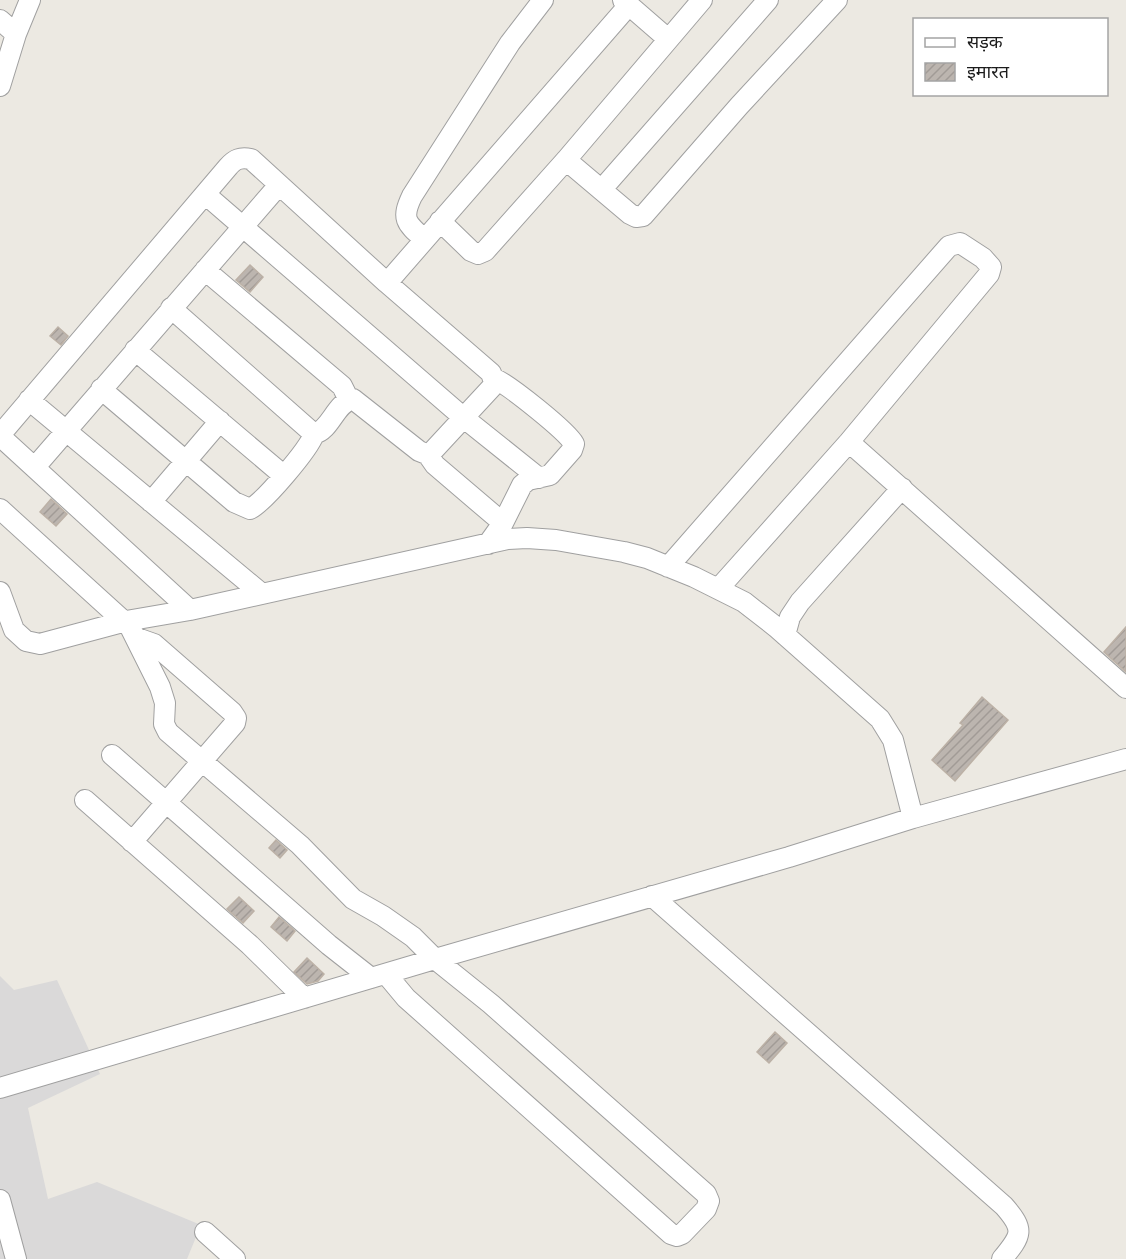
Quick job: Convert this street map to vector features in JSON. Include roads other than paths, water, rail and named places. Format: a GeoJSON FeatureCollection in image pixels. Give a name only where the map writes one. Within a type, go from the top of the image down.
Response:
{"type":"FeatureCollection","features":[{"type":"Feature","properties":{"kind":"street"},"geometry":{"type":"LineString","coordinates":[[0,86],[16,34],[30,0]]}},
{"type":"Feature","properties":{"kind":"street"},"geometry":{"type":"LineString","coordinates":[[424,239],[412,228],[405,216],[412,196],[510,43],[543,0]]}},
{"type":"Feature","properties":{"kind":"street"},"geometry":{"type":"LineString","coordinates":[[440,221],[471,251],[481,253],[566,160],[702,0]]}},
{"type":"Feature","properties":{"kind":"street"},"geometry":{"type":"LineString","coordinates":[[602,189],[768,0]]}},
{"type":"Feature","properties":{"kind":"street"},"geometry":{"type":"LineString","coordinates":[[566,160],[632,216],[639,217],[647,214],[739,106],[837,0]]}},
{"type":"Feature","properties":{"kind":"street"},"geometry":{"type":"LineString","coordinates":[[387,283],[626,2],[668,39]]}},
{"type":"Feature","properties":{"kind":"street"},"geometry":{"type":"LineString","coordinates":[[0,20],[16,34]]}},
{"type":"Feature","properties":{"kind":"street"},"geometry":{"type":"LineString","coordinates":[[190,610],[0,436],[205,194],[234,161],[243,157],[251,159],[387,283],[491,373],[495,380],[508,387],[573,441],[572,450],[554,472],[545,477],[528,480],[522,485],[503,523],[488,544]]}},
{"type":"Feature","properties":{"kind":"street"},"geometry":{"type":"LineString","coordinates":[[35,467],[279,185]]}},
{"type":"Feature","properties":{"kind":"street"},"geometry":{"type":"LineString","coordinates":[[205,194],[464,418],[539,478]]}},
{"type":"Feature","properties":{"kind":"street"},"geometry":{"type":"LineString","coordinates":[[668,567],[945,251],[954,243],[960,243],[984,258],[991,271],[849,442],[719,588]]}},
{"type":"Feature","properties":{"kind":"street"},"geometry":{"type":"LineString","coordinates":[[205,270],[342,387],[349,400]]}},
{"type":"Feature","properties":{"kind":"street"},"geometry":{"type":"LineString","coordinates":[[171,308],[314,434]]}},
{"type":"Feature","properties":{"kind":"street"},"geometry":{"type":"LineString","coordinates":[[135,350],[283,475]]}},
{"type":"Feature","properties":{"kind":"street"},"geometry":{"type":"LineString","coordinates":[[428,455],[434,452],[492,387],[495,380]]}},
{"type":"Feature","properties":{"kind":"street"},"geometry":{"type":"LineString","coordinates":[[101,389],[234,501],[249,509],[258,503],[306,449],[314,434],[321,431],[349,400]]}},
{"type":"Feature","properties":{"kind":"street"},"geometry":{"type":"LineString","coordinates":[[29,400],[262,594]]}},
{"type":"Feature","properties":{"kind":"street"},"geometry":{"type":"LineString","coordinates":[[349,400],[358,401],[419,451],[428,455],[435,465],[503,523]]}},
{"type":"Feature","properties":{"kind":"street"},"geometry":{"type":"LineString","coordinates":[[151,502],[220,421]]}},
{"type":"Feature","properties":{"kind":"street"},"geometry":{"type":"LineString","coordinates":[[849,442],[1126,688]]}},
{"type":"Feature","properties":{"kind":"street"},"geometry":{"type":"LineString","coordinates":[[785,635],[790,617],[800,602],[902,488]]}},
{"type":"Feature","properties":{"kind":"street"},"geometry":{"type":"LineString","coordinates":[[0,509],[126,621],[137,638],[163,696],[166,728],[300,845],[353,899],[401,928],[491,1004],[706,1194],[708,1205],[682,1234],[677,1236],[671,1234],[406,998],[379,976],[329,945],[112,755]]}},
{"type":"Feature","properties":{"kind":"street"},"geometry":{"type":"LineString","coordinates":[[0,592],[20,637],[40,644],[126,621],[190,610],[508,539],[556,540],[624,552],[647,558],[719,588],[751,607],[859,699],[888,730],[896,750],[913,819]]}},
{"type":"Feature","properties":{"kind":"street"},"geometry":{"type":"LineString","coordinates":[[132,842],[235,723],[235,715],[154,644],[137,638]]}},
{"type":"Feature","properties":{"kind":"street"},"geometry":{"type":"LineString","coordinates":[[0,1088],[913,819],[1126,759]]}},
{"type":"Feature","properties":{"kind":"street"},"geometry":{"type":"LineString","coordinates":[[84,800],[250,945],[304,998]]}},
{"type":"Feature","properties":{"kind":"street"},"geometry":{"type":"LineString","coordinates":[[652,896],[1004,1206],[1018,1225],[1019,1235],[1018,1240],[1002,1259]]}},
{"type":"Feature","properties":{"kind":"street"},"geometry":{"type":"LineString","coordinates":[[0,1200],[16,1259]]}},
{"type":"Feature","properties":{"kind":"street"},"geometry":{"type":"LineString","coordinates":[[205,1232],[235,1259]]}}]}
